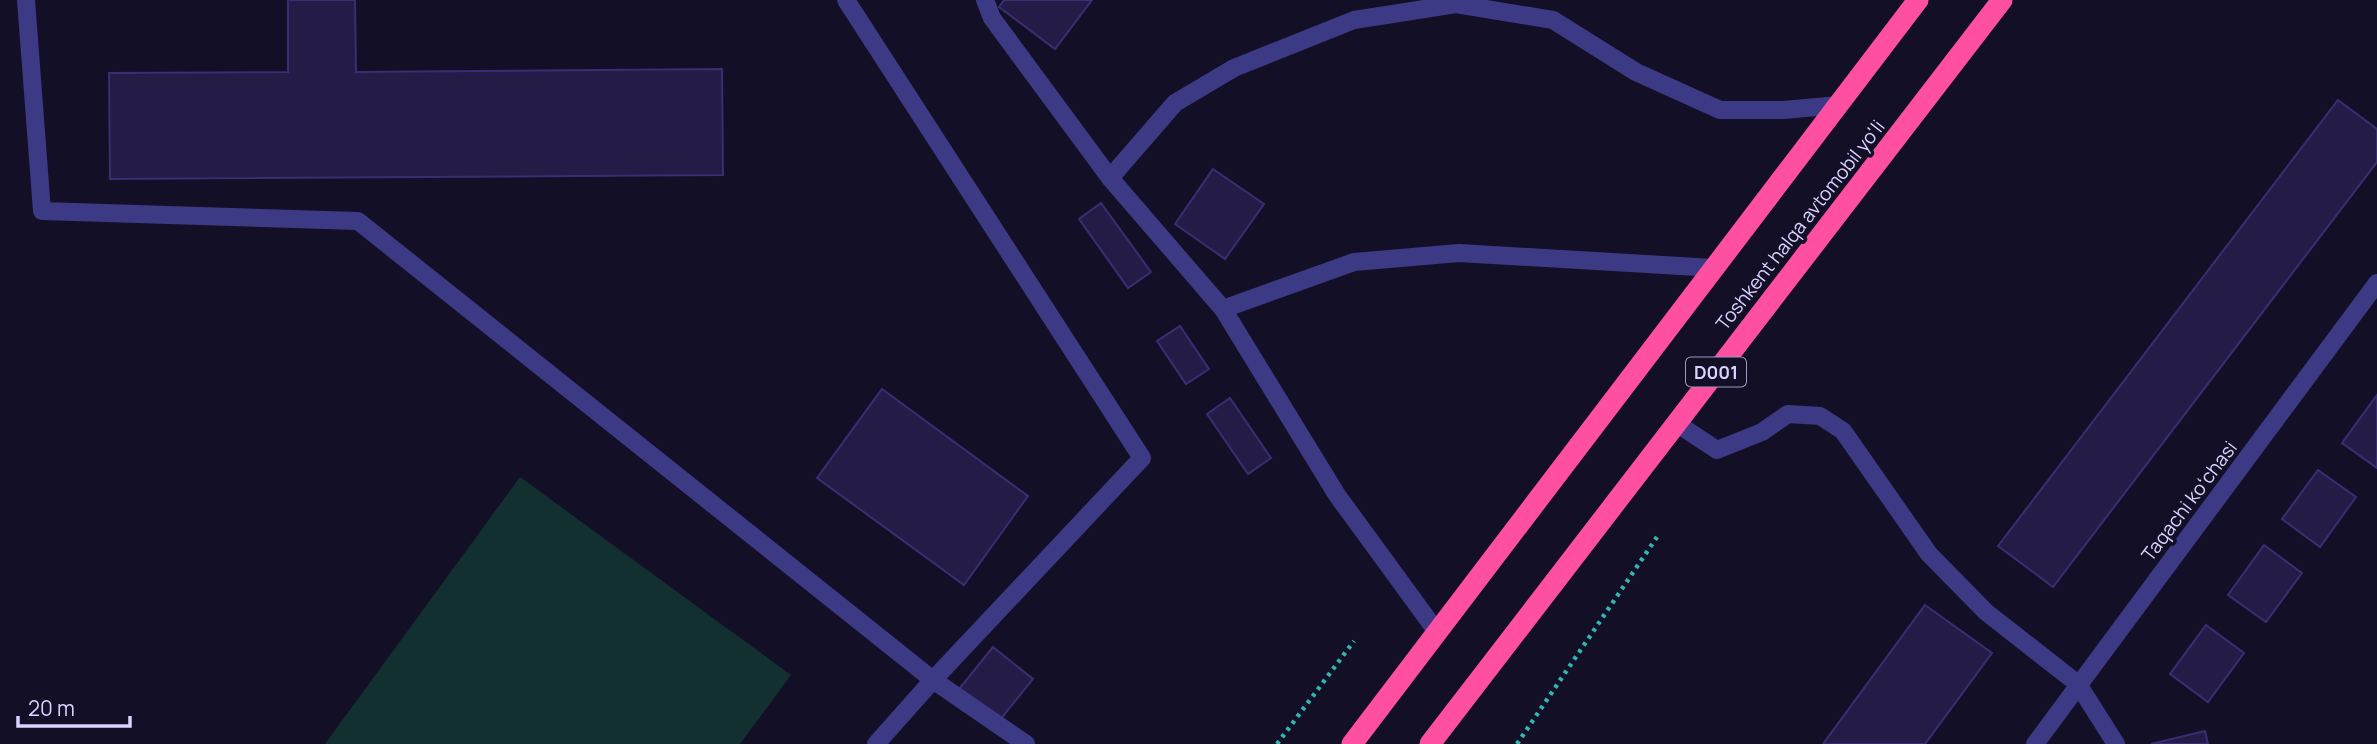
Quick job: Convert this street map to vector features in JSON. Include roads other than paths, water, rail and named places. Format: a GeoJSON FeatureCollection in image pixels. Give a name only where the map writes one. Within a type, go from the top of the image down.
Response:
{"type":"FeatureCollection","features":[{"type":"Feature","properties":{"kind":"highway"},"geometry":{"type":"LineString","coordinates":[[1352,744],[1919,0]]}},
{"type":"Feature","properties":{"kind":"highway","name":"Toshkent halqa avtomobil yo'li"},"geometry":{"type":"LineString","coordinates":[[1430,744],[2002,0]]}},
{"type":"Feature","properties":{"kind":"street"},"geometry":{"type":"LineString","coordinates":[[26,0],[42,211],[358,221],[933,680],[1026,744]]}},
{"type":"Feature","properties":{"kind":"street"},"geometry":{"type":"LineString","coordinates":[[846,0],[1142,458],[876,744]]}},
{"type":"Feature","properties":{"kind":"street"},"geometry":{"type":"LineString","coordinates":[[985,0],[992,18],[1110,178],[1223,309],[1337,495],[1437,632]]}},
{"type":"Feature","properties":{"kind":"street"},"geometry":{"type":"LineString","coordinates":[[1110,178],[1175,103],[1234,68],[1354,20],[1457,4],[1552,20],[1636,72],[1720,110],[1784,110],[1838,105]]}},
{"type":"Feature","properties":{"kind":"street"},"geometry":{"type":"LineString","coordinates":[[1223,309],[1354,262],[1446,254],[1714,268]]}},
{"type":"Feature","properties":{"kind":"street","name":"Taqachi koʻchasi"},"geometry":{"type":"LineString","coordinates":[[2035,744],[2377,283]]}},
{"type":"Feature","properties":{"kind":"street"},"geometry":{"type":"LineString","coordinates":[[1676,424],[1717,450],[1762,432],[1788,414],[1820,416],[1843,431],[1929,554],[1986,612],[2078,684],[2116,744]]}}]}
